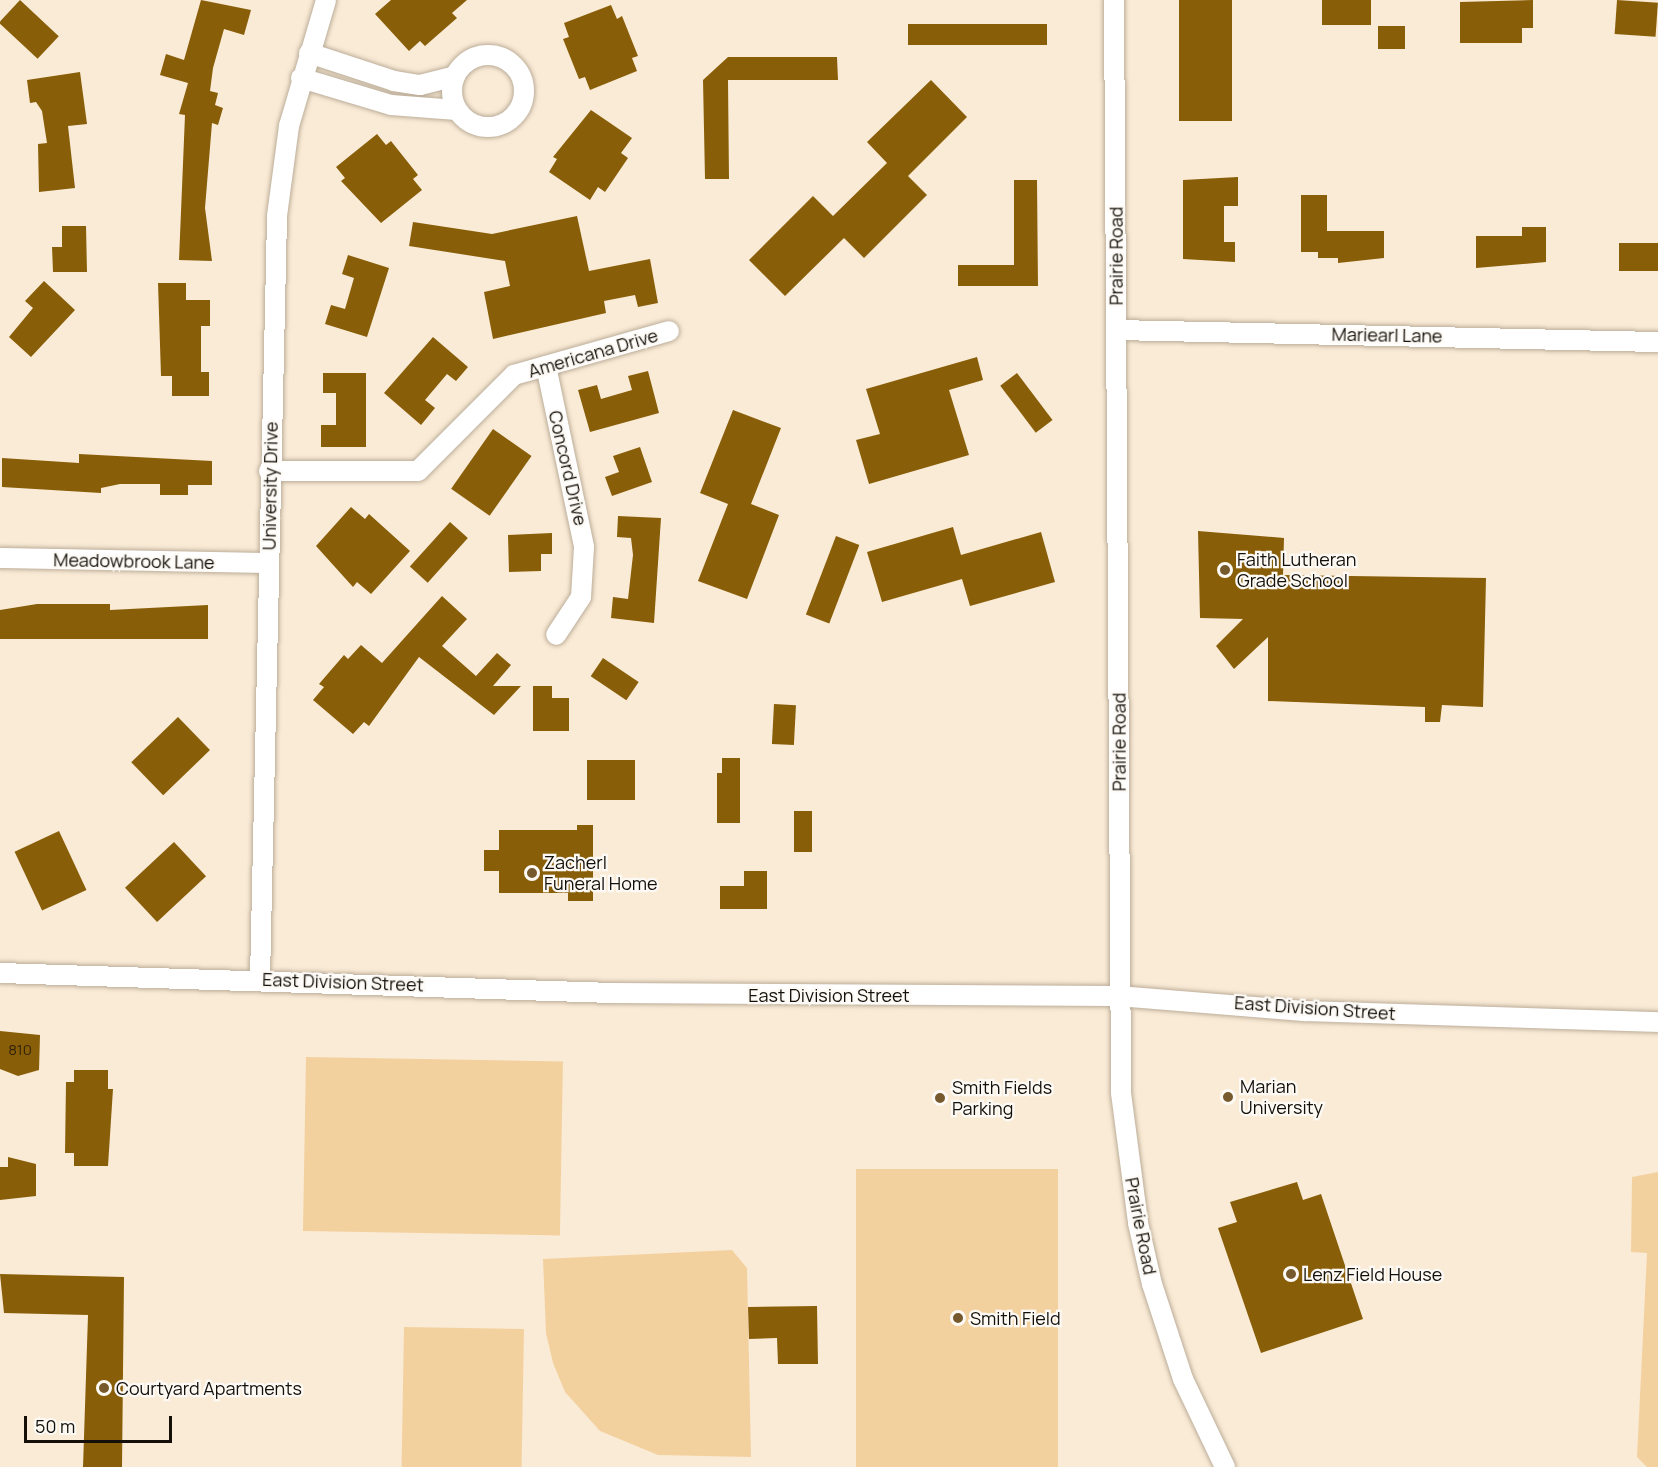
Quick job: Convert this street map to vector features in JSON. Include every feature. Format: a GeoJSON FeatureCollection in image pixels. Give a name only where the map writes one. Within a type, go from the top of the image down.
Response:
{"type":"FeatureCollection","features":[{"type":"Feature","properties":{"kind":"street","name":"University Drive"},"geometry":{"type":"LineString","coordinates":[[260,979],[269,471],[277,216],[301,78],[326,0]]}},
{"type":"Feature","properties":{"kind":"street","name":"Prairie Road"},"geometry":{"type":"LineString","coordinates":[[1114,0],[1118,996],[1124,1124],[1143,1248],[1183,1379],[1226,1467]]}},
{"type":"Feature","properties":{"kind":"street"},"geometry":{"type":"LineString","coordinates":[[301,78],[391,105],[457,110],[478,126],[499,125],[516,115],[524,89],[513,65],[488,55],[475,57],[455,76],[420,85],[309,53]]}},
{"type":"Feature","properties":{"kind":"street"},"geometry":{"type":"LineString","coordinates":[[455,76],[457,110]]}},
{"type":"Feature","properties":{"kind":"street","name":"Mariearl Lane"},"geometry":{"type":"LineString","coordinates":[[1116,330],[1658,342]]}},
{"type":"Feature","properties":{"kind":"street","name":"Americana Drive"},"geometry":{"type":"LineString","coordinates":[[269,471],[418,471],[497,387],[546,366],[669,331]]}},
{"type":"Feature","properties":{"kind":"street","name":"Concord Drive"},"geometry":{"type":"LineString","coordinates":[[546,366],[584,547],[581,597],[556,635]]}},
{"type":"Feature","properties":{"kind":"street","name":"Meadowbrook Lane"},"geometry":{"type":"LineString","coordinates":[[0,558],[269,563]]}},
{"type":"Feature","properties":{"kind":"street","name":"East Division Street"},"geometry":{"type":"LineString","coordinates":[[0,973],[260,979],[612,993],[1118,996],[1306,1011],[1658,1023]]}},
{"type":"Feature","properties":{"kind":"shaded area"},"geometry":{"type":"Polygon","coordinates":[[[306,1057],[563,1061],[560,1235],[303,1231],[306,1057]]]}},
{"type":"Feature","properties":{"kind":"shaded area","name":"Smith Field"},"geometry":{"type":"Polygon","coordinates":[[[856,1169],[1058,1169],[1058,1467],[856,1467],[856,1169]]]}},
{"type":"Feature","properties":{"kind":"shaded area"},"geometry":{"type":"Polygon","coordinates":[[[1658,1172],[1658,1467],[1647,1467],[1637,1457],[1647,1253],[1631,1252],[1632,1177],[1658,1172]]]}},
{"type":"Feature","properties":{"kind":"shaded area"},"geometry":{"type":"Polygon","coordinates":[[[732,1250],[747,1268],[751,1457],[658,1455],[600,1431],[565,1392],[553,1363],[546,1333],[543,1259],[732,1250]]]}},
{"type":"Feature","properties":{"kind":"shaded area"},"geometry":{"type":"Polygon","coordinates":[[[404,1327],[524,1329],[522,1467],[402,1467],[404,1327]]]}},
{"type":"Feature","properties":{"kind":"building"},"geometry":{"type":"Polygon","coordinates":[[[20,0],[59,36],[38,59],[0,24],[20,0]]]}},
{"type":"Feature","properties":{"kind":"building"},"geometry":{"type":"Polygon","coordinates":[[[201,0],[251,10],[244,35],[224,29],[213,68],[210,91],[218,93],[215,105],[223,108],[218,125],[212,123],[205,208],[212,261],[179,260],[185,115],[179,114],[188,83],[160,75],[166,54],[184,60],[201,0]]]}},
{"type":"Feature","properties":{"kind":"building"},"geometry":{"type":"Polygon","coordinates":[[[391,0],[467,0],[452,13],[457,18],[425,46],[420,41],[409,51],[375,14],[391,0]]]}},
{"type":"Feature","properties":{"kind":"building"},"geometry":{"type":"Polygon","coordinates":[[[1179,0],[1232,0],[1232,121],[1179,121],[1179,0]]]}},
{"type":"Feature","properties":{"kind":"building"},"geometry":{"type":"Polygon","coordinates":[[[1322,0],[1371,0],[1371,25],[1322,25],[1322,0]]]}},
{"type":"Feature","properties":{"kind":"building"},"geometry":{"type":"Polygon","coordinates":[[[1533,0],[1533,28],[1522,28],[1522,43],[1460,43],[1460,2],[1533,0]]]}},
{"type":"Feature","properties":{"kind":"building"},"geometry":{"type":"Polygon","coordinates":[[[1617,0],[1658,3],[1656,37],[1615,34],[1617,0]]]}},
{"type":"Feature","properties":{"kind":"building"},"geometry":{"type":"Polygon","coordinates":[[[611,5],[617,19],[622,16],[638,56],[632,58],[637,71],[590,90],[585,77],[579,79],[563,39],[569,37],[564,23],[611,5]]]}},
{"type":"Feature","properties":{"kind":"building"},"geometry":{"type":"Polygon","coordinates":[[[908,24],[1047,24],[1047,45],[908,45],[908,24]]]}},
{"type":"Feature","properties":{"kind":"building"},"geometry":{"type":"Polygon","coordinates":[[[1378,26],[1405,26],[1405,49],[1378,49],[1378,26]]]}},
{"type":"Feature","properties":{"kind":"building"},"geometry":{"type":"Polygon","coordinates":[[[728,57],[837,57],[838,80],[728,80],[729,179],[705,179],[703,80],[728,57]]]}},
{"type":"Feature","properties":{"kind":"building"},"geometry":{"type":"Polygon","coordinates":[[[80,72],[87,124],[68,126],[75,188],[39,192],[38,144],[47,143],[42,111],[36,102],[30,103],[27,80],[80,72]]]}},
{"type":"Feature","properties":{"kind":"building"},"geometry":{"type":"Polygon","coordinates":[[[931,80],[967,117],[908,176],[927,195],[864,258],[844,238],[785,296],[749,260],[813,196],[833,216],[887,163],[867,142],[931,80]]]}},
{"type":"Feature","properties":{"kind":"building"},"geometry":{"type":"Polygon","coordinates":[[[591,110],[632,138],[621,153],[628,158],[605,192],[598,187],[590,200],[549,172],[557,159],[553,157],[591,110]]]}},
{"type":"Feature","properties":{"kind":"building"},"geometry":{"type":"Polygon","coordinates":[[[377,134],[386,145],[391,141],[418,175],[413,179],[422,190],[381,223],[341,181],[345,178],[336,167],[377,134]]]}},
{"type":"Feature","properties":{"kind":"building"},"geometry":{"type":"Polygon","coordinates":[[[1238,177],[1238,206],[1224,206],[1224,242],[1235,242],[1235,262],[1183,259],[1183,180],[1238,177]]]}},
{"type":"Feature","properties":{"kind":"building"},"geometry":{"type":"Polygon","coordinates":[[[1014,180],[1037,180],[1038,286],[958,286],[958,265],[1014,265],[1014,180]]]}},
{"type":"Feature","properties":{"kind":"building"},"geometry":{"type":"Polygon","coordinates":[[[1301,195],[1327,195],[1327,231],[1384,231],[1384,258],[1338,263],[1338,258],[1318,258],[1318,252],[1301,252],[1301,195]]]}},
{"type":"Feature","properties":{"kind":"building"},"geometry":{"type":"Polygon","coordinates":[[[577,216],[589,271],[650,259],[658,303],[638,307],[635,295],[604,301],[606,313],[493,339],[484,292],[510,286],[505,261],[409,246],[413,222],[492,234],[577,216]]]}},
{"type":"Feature","properties":{"kind":"building"},"geometry":{"type":"Polygon","coordinates":[[[62,226],[86,226],[87,272],[53,272],[52,247],[62,247],[62,226]]]}},
{"type":"Feature","properties":{"kind":"building"},"geometry":{"type":"Polygon","coordinates":[[[1522,227],[1546,227],[1546,262],[1476,268],[1476,236],[1522,236],[1522,227]]]}},
{"type":"Feature","properties":{"kind":"building"},"geometry":{"type":"Polygon","coordinates":[[[1619,243],[1658,243],[1658,271],[1619,271],[1619,243]]]}},
{"type":"Feature","properties":{"kind":"building"},"geometry":{"type":"Polygon","coordinates":[[[348,255],[389,268],[367,337],[325,324],[331,305],[345,309],[354,278],[342,274],[348,255]]]}},
{"type":"Feature","properties":{"kind":"building"},"geometry":{"type":"Polygon","coordinates":[[[44,281],[75,310],[31,357],[9,337],[33,308],[25,301],[44,281]]]}},
{"type":"Feature","properties":{"kind":"building"},"geometry":{"type":"Polygon","coordinates":[[[158,283],[186,283],[186,300],[210,300],[210,326],[201,326],[201,372],[209,372],[209,396],[172,396],[172,376],[161,376],[158,283]]]}},
{"type":"Feature","properties":{"kind":"building"},"geometry":{"type":"Polygon","coordinates":[[[433,337],[468,367],[456,381],[447,374],[425,400],[435,408],[421,425],[384,393],[433,337]]]}},
{"type":"Feature","properties":{"kind":"building"},"geometry":{"type":"Polygon","coordinates":[[[977,357],[983,380],[949,390],[969,455],[869,484],[856,440],[880,434],[866,389],[977,357]]]}},
{"type":"Feature","properties":{"kind":"building"},"geometry":{"type":"Polygon","coordinates":[[[648,371],[659,413],[590,432],[578,390],[597,385],[601,399],[632,390],[628,376],[648,371]]]}},
{"type":"Feature","properties":{"kind":"building"},"geometry":{"type":"Polygon","coordinates":[[[323,373],[366,373],[366,447],[321,447],[321,425],[336,425],[336,393],[323,393],[323,373]]]}},
{"type":"Feature","properties":{"kind":"building"},"geometry":{"type":"Polygon","coordinates":[[[1017,373],[1053,420],[1036,433],[1000,386],[1017,373]]]}},
{"type":"Feature","properties":{"kind":"building"},"geometry":{"type":"Polygon","coordinates":[[[733,410],[781,428],[751,504],[779,515],[747,599],[698,581],[728,504],[700,493],[733,410]]]}},
{"type":"Feature","properties":{"kind":"building"},"geometry":{"type":"Polygon","coordinates":[[[493,429],[532,456],[490,516],[451,489],[493,429]]]}},
{"type":"Feature","properties":{"kind":"building"},"geometry":{"type":"Polygon","coordinates":[[[640,447],[652,482],[612,496],[605,477],[619,472],[613,456],[640,447]]]}},
{"type":"Feature","properties":{"kind":"building"},"geometry":{"type":"Polygon","coordinates":[[[79,454],[212,461],[212,485],[188,485],[188,495],[160,495],[160,484],[120,484],[101,488],[101,493],[2,487],[2,458],[79,463],[79,454]]]}},
{"type":"Feature","properties":{"kind":"building"},"geometry":{"type":"Polygon","coordinates":[[[351,507],[365,519],[369,514],[410,551],[371,594],[357,582],[353,587],[316,546],[351,507]]]}},
{"type":"Feature","properties":{"kind":"building"},"geometry":{"type":"Polygon","coordinates":[[[618,516],[661,518],[654,623],[611,618],[613,597],[628,599],[633,555],[631,538],[617,537],[618,516]]]}},
{"type":"Feature","properties":{"kind":"building"},"geometry":{"type":"Polygon","coordinates":[[[450,522],[468,538],[428,583],[410,567],[450,522]]]}},
{"type":"Feature","properties":{"kind":"building"},"geometry":{"type":"Polygon","coordinates":[[[953,527],[961,555],[1041,532],[1055,582],[970,606],[962,579],[882,602],[867,552],[953,527]]]}},
{"type":"Feature","properties":{"kind":"building","name":"Faith Lutheran Grade School"},"geometry":{"type":"Polygon","coordinates":[[[1198,531],[1284,538],[1283,575],[1486,578],[1483,707],[1442,705],[1440,722],[1425,722],[1425,707],[1268,701],[1268,637],[1234,669],[1216,646],[1243,619],[1200,618],[1198,531]]]}},
{"type":"Feature","properties":{"kind":"building"},"geometry":{"type":"Polygon","coordinates":[[[552,533],[552,554],[541,554],[541,571],[509,572],[508,535],[552,533]]]}},
{"type":"Feature","properties":{"kind":"building"},"geometry":{"type":"Polygon","coordinates":[[[836,536],[859,545],[829,623],[806,614],[836,536]]]}},
{"type":"Feature","properties":{"kind":"building"},"geometry":{"type":"Polygon","coordinates":[[[442,596],[467,619],[442,646],[476,676],[497,653],[511,665],[493,686],[521,686],[494,715],[419,657],[369,726],[364,722],[353,734],[313,700],[324,687],[319,684],[344,655],[348,659],[361,645],[382,663],[442,596]]]}},
{"type":"Feature","properties":{"kind":"building"},"geometry":{"type":"Polygon","coordinates":[[[37,604],[110,604],[110,610],[208,605],[208,639],[0,639],[0,610],[37,604]]]}},
{"type":"Feature","properties":{"kind":"building"},"geometry":{"type":"Polygon","coordinates":[[[603,658],[639,682],[626,700],[591,676],[603,658]]]}},
{"type":"Feature","properties":{"kind":"building"},"geometry":{"type":"Polygon","coordinates":[[[533,686],[552,686],[552,698],[569,698],[569,731],[533,731],[533,686]]]}},
{"type":"Feature","properties":{"kind":"building"},"geometry":{"type":"Polygon","coordinates":[[[774,704],[796,705],[794,745],[772,744],[774,704]]]}},
{"type":"Feature","properties":{"kind":"building"},"geometry":{"type":"Polygon","coordinates":[[[178,717],[210,750],[163,795],[131,762],[178,717]]]}},
{"type":"Feature","properties":{"kind":"building"},"geometry":{"type":"Polygon","coordinates":[[[722,758],[740,758],[740,823],[717,823],[717,773],[722,773],[722,758]]]}},
{"type":"Feature","properties":{"kind":"building"},"geometry":{"type":"Polygon","coordinates":[[[587,760],[635,760],[635,800],[587,800],[587,760]]]}},
{"type":"Feature","properties":{"kind":"building"},"geometry":{"type":"Polygon","coordinates":[[[794,811],[812,811],[812,852],[794,852],[794,811]]]}},
{"type":"Feature","properties":{"kind":"building"},"geometry":{"type":"Polygon","coordinates":[[[577,825],[593,825],[593,901],[568,901],[568,893],[499,893],[499,871],[484,871],[484,850],[499,850],[499,830],[577,830],[577,825]]]}},
{"type":"Feature","properties":{"kind":"building"},"geometry":{"type":"Polygon","coordinates":[[[59,831],[86,890],[42,911],[15,852],[59,831]]]}},
{"type":"Feature","properties":{"kind":"building"},"geometry":{"type":"Polygon","coordinates":[[[174,842],[206,876],[157,922],[125,888],[174,842]]]}},
{"type":"Feature","properties":{"kind":"building"},"geometry":{"type":"Polygon","coordinates":[[[744,871],[767,871],[767,909],[720,909],[720,886],[744,886],[744,871]]]}},
{"type":"Feature","properties":{"kind":"building"},"geometry":{"type":"Polygon","coordinates":[[[0,1031],[40,1035],[39,1070],[18,1076],[0,1069],[0,1031]]]}},
{"type":"Feature","properties":{"kind":"building"},"geometry":{"type":"Polygon","coordinates":[[[74,1070],[108,1070],[108,1089],[113,1089],[108,1166],[74,1166],[74,1153],[65,1153],[66,1082],[74,1082],[74,1070]]]}},
{"type":"Feature","properties":{"kind":"building"},"geometry":{"type":"Polygon","coordinates":[[[8,1157],[36,1164],[36,1196],[0,1200],[0,1167],[8,1167],[8,1157]]]}},
{"type":"Feature","properties":{"kind":"building","name":"Lenz Field House"},"geometry":{"type":"Polygon","coordinates":[[[1297,1182],[1303,1200],[1321,1194],[1363,1319],[1261,1353],[1218,1228],[1237,1222],[1230,1202],[1297,1182]]]}},
{"type":"Feature","properties":{"kind":"building"},"geometry":{"type":"Polygon","coordinates":[[[0,1274],[124,1277],[122,1467],[83,1467],[88,1315],[4,1313],[0,1274]]]}},
{"type":"Feature","properties":{"kind":"building"},"geometry":{"type":"Polygon","coordinates":[[[817,1306],[818,1364],[778,1364],[777,1338],[749,1339],[748,1307],[817,1306]]]}},
{"type":"Feature","properties":{"kind":"place","name":"Faith Lutheran Grade School"},"geometry":{"type":"Point","coordinates":[1225,570]}},
{"type":"Feature","properties":{"kind":"place","name":"Zacherl Funeral Home"},"geometry":{"type":"Point","coordinates":[532,873]}},
{"type":"Feature","properties":{"kind":"place","name":"Marian University"},"geometry":{"type":"Point","coordinates":[1228,1097]}},
{"type":"Feature","properties":{"kind":"place","name":"Smith Fields Parking"},"geometry":{"type":"Point","coordinates":[940,1098]}},
{"type":"Feature","properties":{"kind":"place","name":"Lenz Field House"},"geometry":{"type":"Point","coordinates":[1291,1274]}},
{"type":"Feature","properties":{"kind":"place","name":"Smith Field"},"geometry":{"type":"Point","coordinates":[958,1318]}},
{"type":"Feature","properties":{"kind":"place","name":"Courtyard Apartments"},"geometry":{"type":"Point","coordinates":[104,1388]}}]}
